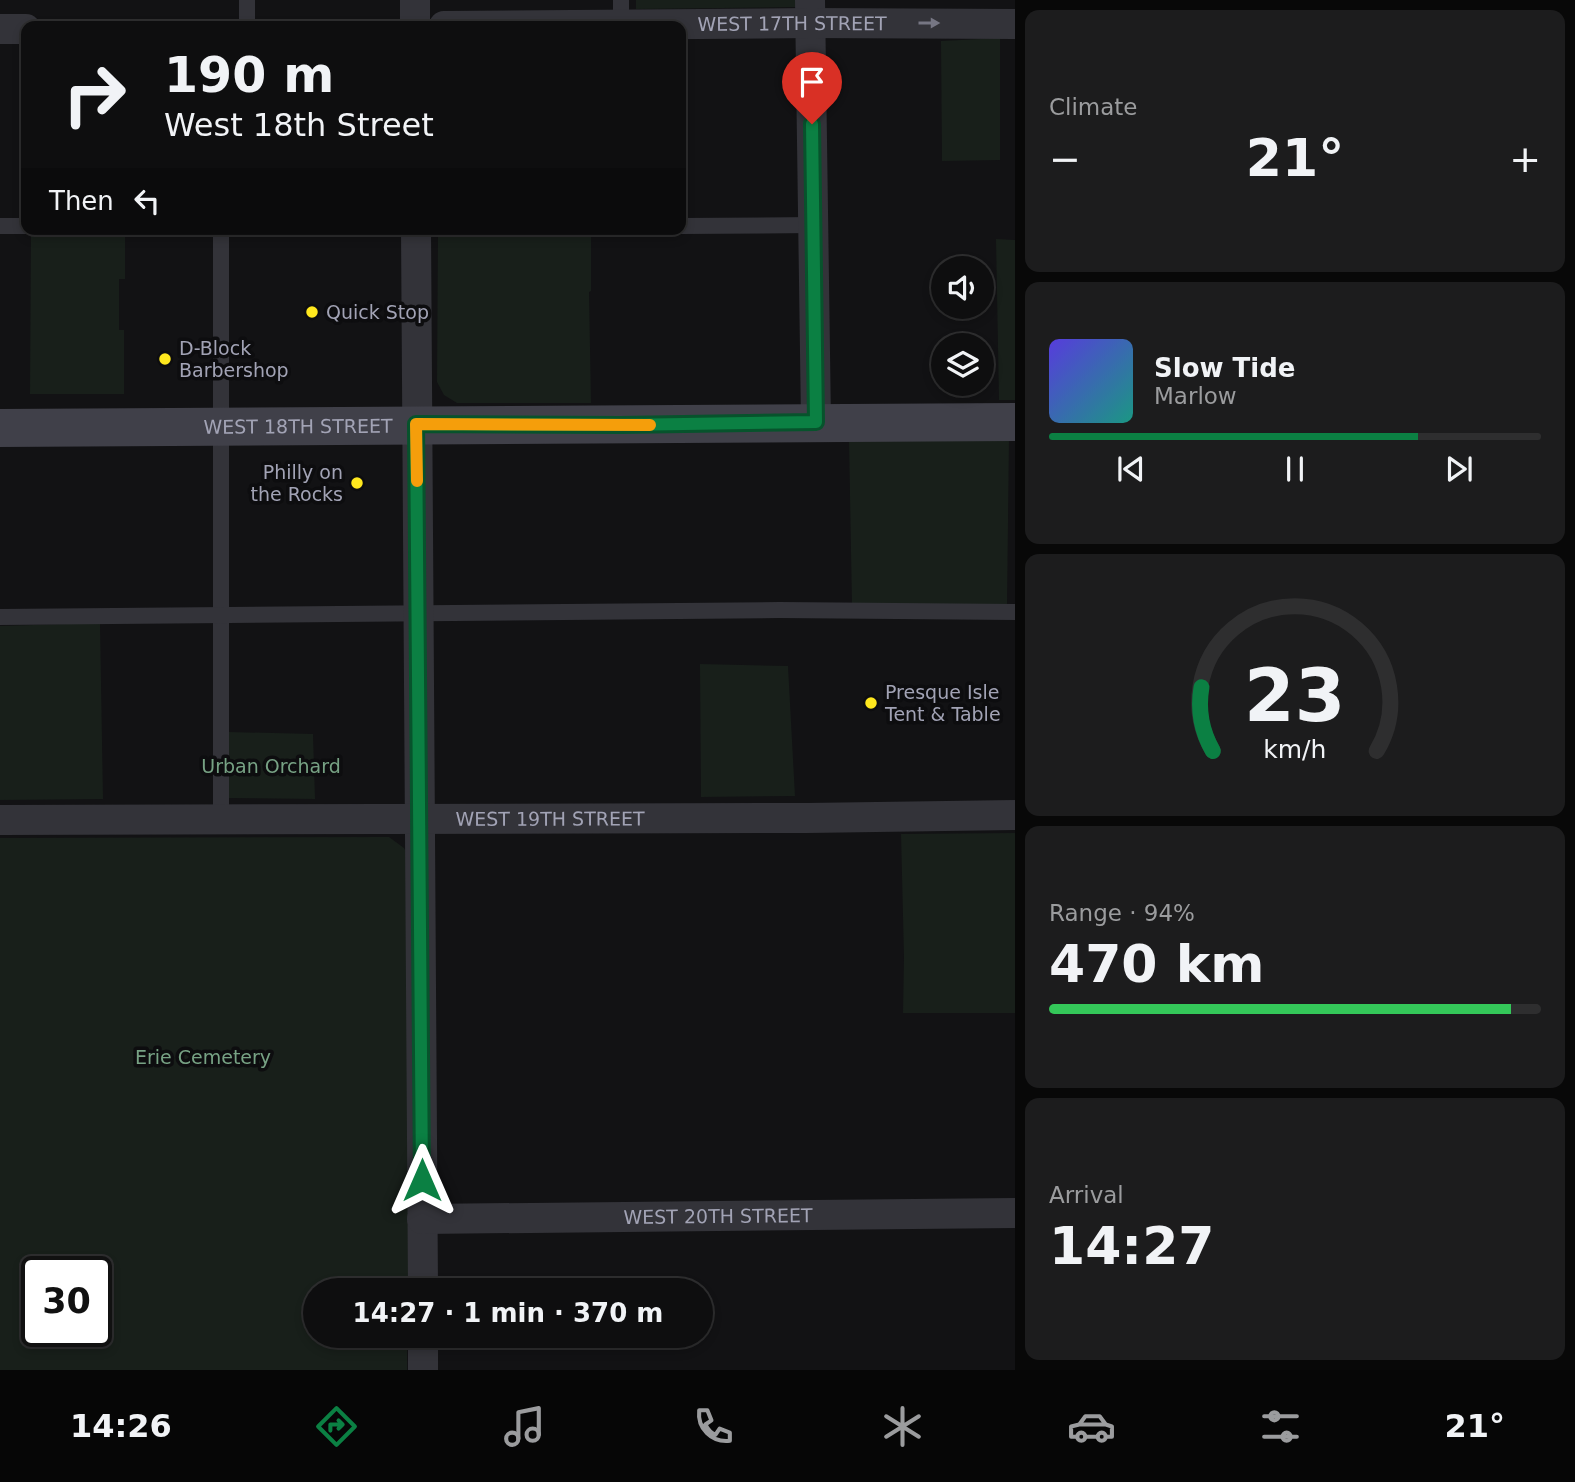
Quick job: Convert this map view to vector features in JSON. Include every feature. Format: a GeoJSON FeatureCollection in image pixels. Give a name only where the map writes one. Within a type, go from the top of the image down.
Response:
{"type":"FeatureCollection","features":[{"type":"Feature","properties":{"kind":"main road","name":"WEST 18TH STREET"},"geometry":{"type":"LineString","coordinates":[[0,428],[220,429],[416,424],[1015,422]]}},
{"type":"Feature","properties":{"kind":"street"},"geometry":{"type":"LineString","coordinates":[[415,0],[415,21]]}},
{"type":"Feature","properties":{"kind":"street"},"geometry":{"type":"LineString","coordinates":[[810,11],[816,422]]}},
{"type":"Feature","properties":{"kind":"street","name":"WEST 17TH STREET"},"geometry":{"type":"LineString","coordinates":[[542,21],[810,11],[1015,24]]}},
{"type":"Feature","properties":{"kind":"street"},"geometry":{"type":"LineString","coordinates":[[0,29],[21,29]]}},
{"type":"Feature","properties":{"kind":"street"},"geometry":{"type":"LineString","coordinates":[[416,235],[423,1278]]}},
{"type":"Feature","properties":{"kind":"street","name":"WEST 19TH STREET"},"geometry":{"type":"LineString","coordinates":[[0,820],[1015,815]]}},
{"type":"Feature","properties":{"kind":"street","name":"WEST 20TH STREET"},"geometry":{"type":"LineString","coordinates":[[422,1219],[1015,1213]]}},
{"type":"Feature","properties":{"kind":"street"},"geometry":{"type":"LineString","coordinates":[[423,1348],[423,1370]]}},
{"type":"Feature","properties":{"kind":"lane"},"geometry":{"type":"LineString","coordinates":[[247,0],[247,21]]}},
{"type":"Feature","properties":{"kind":"lane"},"geometry":{"type":"LineString","coordinates":[[686,226],[814,225]]}},
{"type":"Feature","properties":{"kind":"lane"},"geometry":{"type":"LineString","coordinates":[[0,226],[21,226]]}},
{"type":"Feature","properties":{"kind":"lane"},"geometry":{"type":"LineString","coordinates":[[221,235],[221,820]]}},
{"type":"Feature","properties":{"kind":"lane"},"geometry":{"type":"LineString","coordinates":[[0,617],[779,610],[1015,612]]}},
{"type":"Feature","properties":{"kind":"green space"},"geometry":{"type":"Polygon","coordinates":[[[636,0],[800,0],[800,7],[636,9],[636,0]]]}},
{"type":"Feature","properties":{"kind":"green space"},"geometry":{"type":"Polygon","coordinates":[[[1000,38],[1000,160],[942,161],[941,41],[1000,38]]]}},
{"type":"Feature","properties":{"kind":"green space"},"geometry":{"type":"Polygon","coordinates":[[[31,235],[125,235],[125,279],[119,279],[119,330],[124,330],[124,394],[30,394],[31,235]]]}},
{"type":"Feature","properties":{"kind":"green space"},"geometry":{"type":"Polygon","coordinates":[[[438,235],[591,235],[591,403],[457,403],[444,395],[437,382],[438,235]]]}},
{"type":"Feature","properties":{"kind":"green space"},"geometry":{"type":"Polygon","coordinates":[[[996,239],[1015,240],[1015,400],[999,400],[996,239]]]}},
{"type":"Feature","properties":{"kind":"green space"},"geometry":{"type":"Polygon","coordinates":[[[1009,437],[1007,606],[852,606],[849,439],[1009,437]]]}},
{"type":"Feature","properties":{"kind":"green space"},"geometry":{"type":"Polygon","coordinates":[[[100,623],[103,799],[0,800],[0,626],[100,623]]]}},
{"type":"Feature","properties":{"kind":"green space"},"geometry":{"type":"Polygon","coordinates":[[[700,664],[788,666],[795,796],[701,797],[700,664]]]}},
{"type":"Feature","properties":{"kind":"green space","name":"Urban Orchard"},"geometry":{"type":"Polygon","coordinates":[[[229,732],[313,734],[315,799],[229,798],[229,732]]]}},
{"type":"Feature","properties":{"kind":"green space"},"geometry":{"type":"Polygon","coordinates":[[[1015,833],[1015,1013],[903,1013],[901,834],[1015,833]]]}},
{"type":"Feature","properties":{"kind":"green space","name":"Erie Cemetery"},"geometry":{"type":"Polygon","coordinates":[[[389,837],[404,848],[409,858],[408,1278],[303,1278],[303,1348],[407,1348],[407,1370],[0,1370],[0,838],[389,837]]]}},
{"type":"Feature","properties":{"kind":"slow traffic"},"geometry":{"type":"LineString","coordinates":[[417,481],[416,424],[650,425]]}},
{"type":"Feature","properties":{"kind":"place","name":"Quick Stop"},"geometry":{"type":"Point","coordinates":[312,312]}},
{"type":"Feature","properties":{"kind":"place","name":"D-Block Barbershop"},"geometry":{"type":"Point","coordinates":[165,359]}},
{"type":"Feature","properties":{"kind":"place","name":"Philly on the Rocks"},"geometry":{"type":"Point","coordinates":[357,483]}},
{"type":"Feature","properties":{"kind":"place","name":"Presque Isle Tent & Table"},"geometry":{"type":"Point","coordinates":[871,703]}},
{"type":"Feature","properties":{"kind":"route"},"geometry":{"type":"LineString","coordinates":[[422,1180],[416,424],[816,422],[812,124]]}}]}
